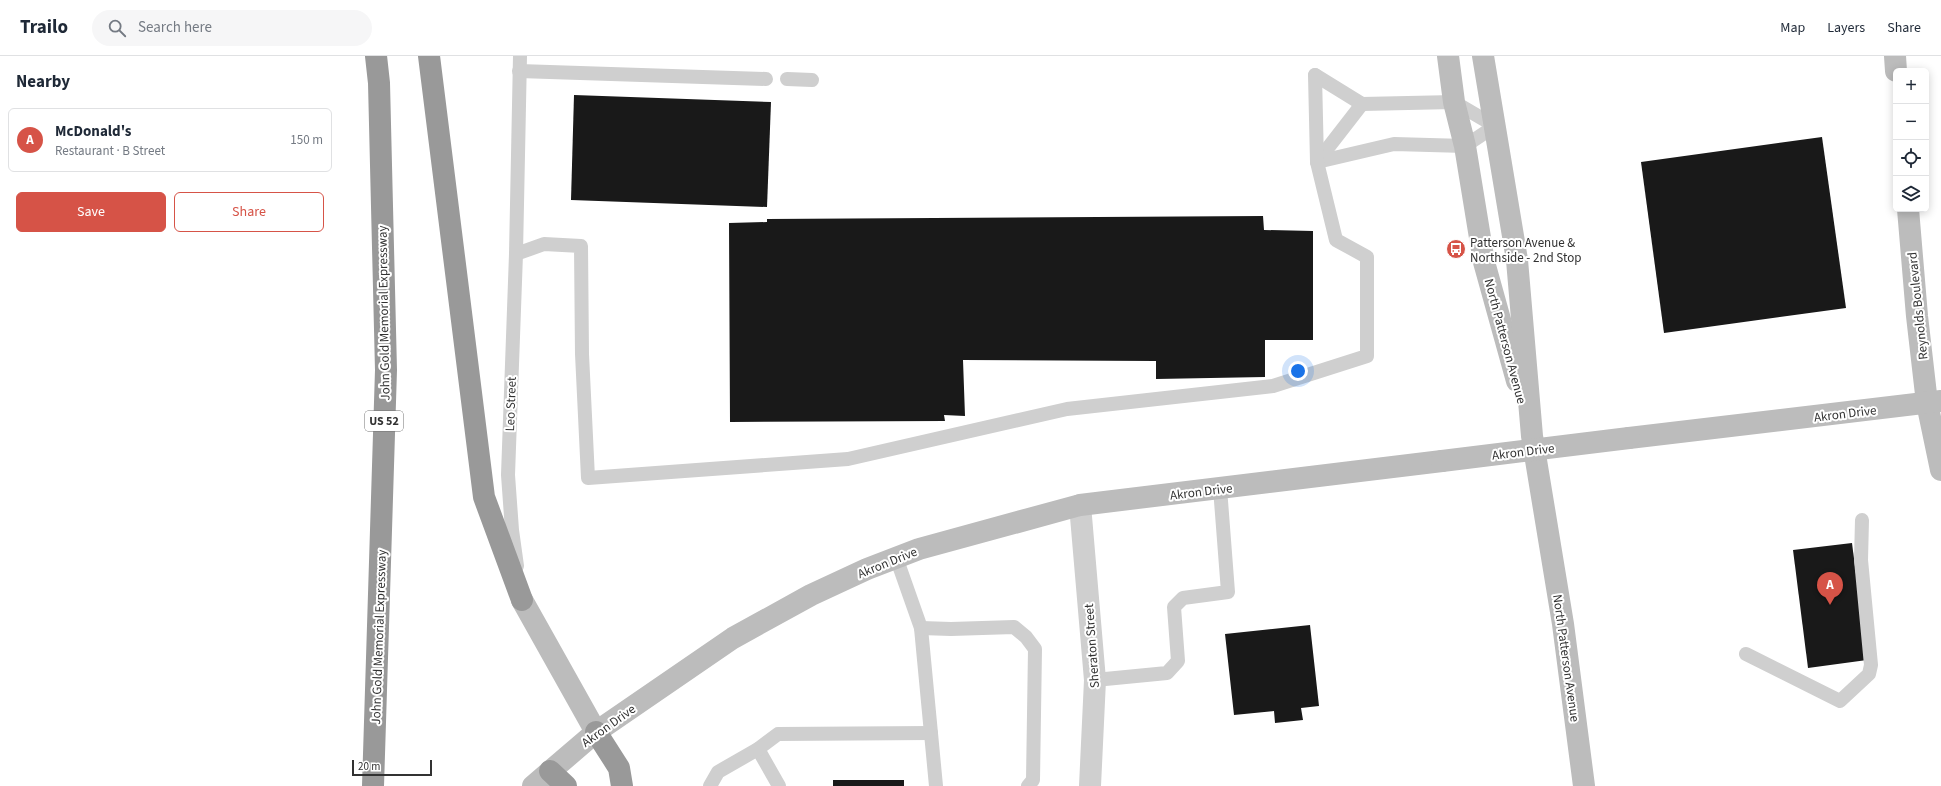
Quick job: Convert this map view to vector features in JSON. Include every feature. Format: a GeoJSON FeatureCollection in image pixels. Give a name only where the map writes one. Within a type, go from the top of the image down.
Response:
{"type":"FeatureCollection","features":[{"type":"Feature","properties":{"kind":"highway","name":"John Gold Memorial Expressway"},"geometry":{"type":"LineString","coordinates":[[373,786],[386,370],[379,83],[376,56]]}},
{"type":"Feature","properties":{"kind":"highway"},"geometry":{"type":"LineString","coordinates":[[429,56],[484,497],[522,600]]}},
{"type":"Feature","properties":{"kind":"highway"},"geometry":{"type":"LineString","coordinates":[[596,732],[619,768],[622,786]]}},
{"type":"Feature","properties":{"kind":"highway"},"geometry":{"type":"LineString","coordinates":[[550,771],[566,786]]}},
{"type":"Feature","properties":{"kind":"main road","name":"North Patterson Avenue"},"geometry":{"type":"LineString","coordinates":[[1448,56],[1454,102],[1465,146],[1484,262],[1532,436]]}},
{"type":"Feature","properties":{"kind":"main road","name":"North Patterson Avenue"},"geometry":{"type":"LineString","coordinates":[[1483,56],[1517,260],[1532,436],[1563,624],[1584,786]]}},
{"type":"Feature","properties":{"kind":"main road"},"geometry":{"type":"LineString","coordinates":[[1895,56],[1896,68]]}},
{"type":"Feature","properties":{"kind":"main road","name":"Reynolds Boulevard"},"geometry":{"type":"LineString","coordinates":[[1908,212],[1917,316],[1934,402],[1941,470]]}},
{"type":"Feature","properties":{"kind":"main road","name":"Akron Drive"},"geometry":{"type":"LineString","coordinates":[[532,786],[596,732],[732,638],[811,595],[919,548],[1080,506],[1934,402]]}},
{"type":"Feature","properties":{"kind":"main road","name":"Leo Street"},"geometry":{"type":"LineString","coordinates":[[522,600],[596,732]]}},
{"type":"Feature","properties":{"kind":"street","name":"Sheraton Street"},"geometry":{"type":"LineString","coordinates":[[1080,506],[1095,680],[1090,786]]}},
{"type":"Feature","properties":{"kind":"lane","name":"Leo Street"},"geometry":{"type":"LineString","coordinates":[[520,56],[516,254],[508,475],[512,530],[522,600]]}},
{"type":"Feature","properties":{"kind":"lane"},"geometry":{"type":"LineString","coordinates":[[519,71],[623,73],[766,79]]}},
{"type":"Feature","properties":{"kind":"lane"},"geometry":{"type":"LineString","coordinates":[[516,254],[544,244],[581,246],[582,354],[588,478],[848,459],[1068,409],[1273,386],[1367,356],[1367,257],[1336,240],[1316,162],[1315,75],[1362,104],[1454,102],[1495,126],[1465,146],[1394,144],[1316,162]]}},
{"type":"Feature","properties":{"kind":"lane"},"geometry":{"type":"LineString","coordinates":[[787,79],[812,80]]}},
{"type":"Feature","properties":{"kind":"lane"},"geometry":{"type":"LineString","coordinates":[[1316,162],[1362,104]]}},
{"type":"Feature","properties":{"kind":"lane"},"geometry":{"type":"LineString","coordinates":[[1095,680],[1167,673],[1178,661],[1174,607],[1183,598],[1228,592],[1220,488]]}},
{"type":"Feature","properties":{"kind":"lane"},"geometry":{"type":"LineString","coordinates":[[1746,654],[1840,702],[1869,674],[1871,665],[1861,560],[1862,520]]}},
{"type":"Feature","properties":{"kind":"lane"},"geometry":{"type":"LineString","coordinates":[[896,557],[921,628],[936,786]]}},
{"type":"Feature","properties":{"kind":"lane"},"geometry":{"type":"LineString","coordinates":[[921,628],[951,629],[1014,627],[1026,637],[1035,649],[1033,780],[1028,786]]}},
{"type":"Feature","properties":{"kind":"lane"},"geometry":{"type":"LineString","coordinates":[[710,786],[718,772],[758,749],[778,734],[931,733]]}},
{"type":"Feature","properties":{"kind":"lane"},"geometry":{"type":"LineString","coordinates":[[758,749],[779,786]]}},
{"type":"Feature","properties":{"kind":"building"},"geometry":{"type":"Polygon","coordinates":[[[574,95],[771,102],[767,207],[571,200],[574,95]]]}},
{"type":"Feature","properties":{"kind":"building"},"geometry":{"type":"Polygon","coordinates":[[[1822,137],[1846,308],[1664,333],[1641,162],[1822,137]]]}},
{"type":"Feature","properties":{"kind":"building"},"geometry":{"type":"Polygon","coordinates":[[[1263,216],[1264,230],[1313,231],[1313,340],[1265,340],[1265,377],[1156,379],[1156,361],[963,360],[965,416],[944,415],[945,421],[730,422],[729,223],[767,222],[767,219],[1263,216]]]}},
{"type":"Feature","properties":{"kind":"building"},"geometry":{"type":"Polygon","coordinates":[[[1852,543],[1867,660],[1808,668],[1793,550],[1852,543]]]}},
{"type":"Feature","properties":{"kind":"building"},"geometry":{"type":"Polygon","coordinates":[[[1310,625],[1319,706],[1301,708],[1303,720],[1275,723],[1274,711],[1234,715],[1225,634],[1310,625]]]}},
{"type":"Feature","properties":{"kind":"building"},"geometry":{"type":"Polygon","coordinates":[[[833,780],[904,780],[904,786],[833,786],[833,780]]]}},
{"type":"Feature","properties":{"kind":"place","name":"Patterson Avenue & Northside - 2nd Stop"},"geometry":{"type":"Point","coordinates":[1456,249]}},
{"type":"Feature","properties":{"kind":"place","name":"McDonald's"},"geometry":{"type":"Point","coordinates":[1830,605]}}]}
